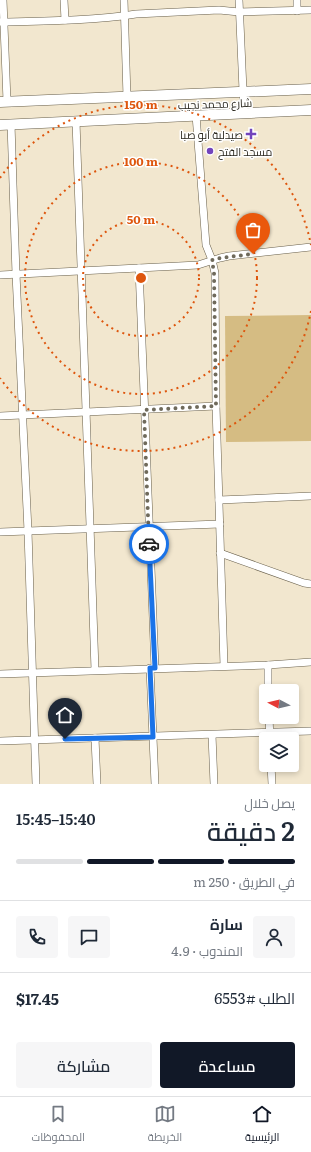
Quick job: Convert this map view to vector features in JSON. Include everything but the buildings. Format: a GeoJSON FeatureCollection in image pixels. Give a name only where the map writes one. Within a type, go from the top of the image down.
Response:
{"type":"FeatureCollection","features":[{"type":"Feature","properties":{"kind":"main road","name":"شارع محمد نجيب"},"geometry":{"type":"LineString","coordinates":[[3,101],[311,89]]}},
{"type":"Feature","properties":{"kind":"main road","name":"شارع محمد نجيب"},"geometry":{"type":"LineString","coordinates":[[0,125],[311,110]]}},
{"type":"Feature","properties":{"kind":"street"},"geometry":{"type":"LineString","coordinates":[[3,0],[3,101]]}},
{"type":"Feature","properties":{"kind":"street"},"geometry":{"type":"LineString","coordinates":[[64,0],[65,20]]}},
{"type":"Feature","properties":{"kind":"street"},"geometry":{"type":"LineString","coordinates":[[124,0],[127,97]]}},
{"type":"Feature","properties":{"kind":"street"},"geometry":{"type":"LineString","coordinates":[[239,0],[244,114]]}},
{"type":"Feature","properties":{"kind":"street"},"geometry":{"type":"LineString","coordinates":[[297,0],[297,11]]}},
{"type":"Feature","properties":{"kind":"street"},"geometry":{"type":"LineString","coordinates":[[2,22],[65,20],[136,14],[219,10],[240,12],[311,10]]}},
{"type":"Feature","properties":{"kind":"street"},"geometry":{"type":"LineString","coordinates":[[196,115],[206,245],[212,260],[214,273],[216,406],[224,666]]}},
{"type":"Feature","properties":{"kind":"street"},"geometry":{"type":"LineString","coordinates":[[76,121],[94,670]]}},
{"type":"Feature","properties":{"kind":"street"},"geometry":{"type":"LineString","coordinates":[[11,124],[16,274],[28,531],[31,672],[36,784]]}},
{"type":"Feature","properties":{"kind":"street"},"geometry":{"type":"LineString","coordinates":[[0,275],[198,265],[229,256],[311,247]]}},
{"type":"Feature","properties":{"kind":"street"},"geometry":{"type":"LineString","coordinates":[[139,268],[149,527],[155,784]]}},
{"type":"Feature","properties":{"kind":"street"},"geometry":{"type":"LineString","coordinates":[[0,416],[216,406]]}},
{"type":"Feature","properties":{"kind":"street"},"geometry":{"type":"LineString","coordinates":[[219,500],[311,496]]}},
{"type":"Feature","properties":{"kind":"street"},"geometry":{"type":"LineString","coordinates":[[0,532],[220,524]]}},
{"type":"Feature","properties":{"kind":"street"},"geometry":{"type":"LineString","coordinates":[[220,553],[304,583],[311,584]]}},
{"type":"Feature","properties":{"kind":"street"},"geometry":{"type":"LineString","coordinates":[[0,674],[268,665],[311,662]]}},
{"type":"Feature","properties":{"kind":"street"},"geometry":{"type":"LineString","coordinates":[[268,665],[268,684]]}},
{"type":"Feature","properties":{"kind":"street"},"geometry":{"type":"LineString","coordinates":[[299,732],[311,731]]}},
{"type":"Feature","properties":{"kind":"street"},"geometry":{"type":"LineString","coordinates":[[212,735],[214,784]]}},
{"type":"Feature","properties":{"kind":"street"},"geometry":{"type":"LineString","coordinates":[[0,741],[212,735],[259,736]]}},
{"type":"Feature","properties":{"kind":"street"},"geometry":{"type":"LineString","coordinates":[[95,738],[97,784]]}},
{"type":"Feature","properties":{"kind":"street"},"geometry":{"type":"LineString","coordinates":[[271,772],[272,784]]}},
{"type":"Feature","properties":{"kind":"shaded area"},"geometry":{"type":"Polygon","coordinates":[[[311,315],[311,441],[226,442],[225,316],[311,315]]]}},
{"type":"Feature","properties":{"kind":"way so far"},"geometry":{"type":"LineString","coordinates":[[149,544],[144,410],[216,406],[214,273],[212,260],[229,256],[253,254]]}},
{"type":"Feature","properties":{"kind":"place","name":"صيدلية أبو صبا"},"geometry":{"type":"Point","coordinates":[251,134]}},
{"type":"Feature","properties":{"kind":"place","name":"مسجد الفتح"},"geometry":{"type":"Point","coordinates":[210,151]}},
{"type":"Feature","properties":{"kind":"route"},"geometry":{"type":"LineString","coordinates":[[65,739],[153,737],[150,668],[155,668],[149,544]]}}]}
